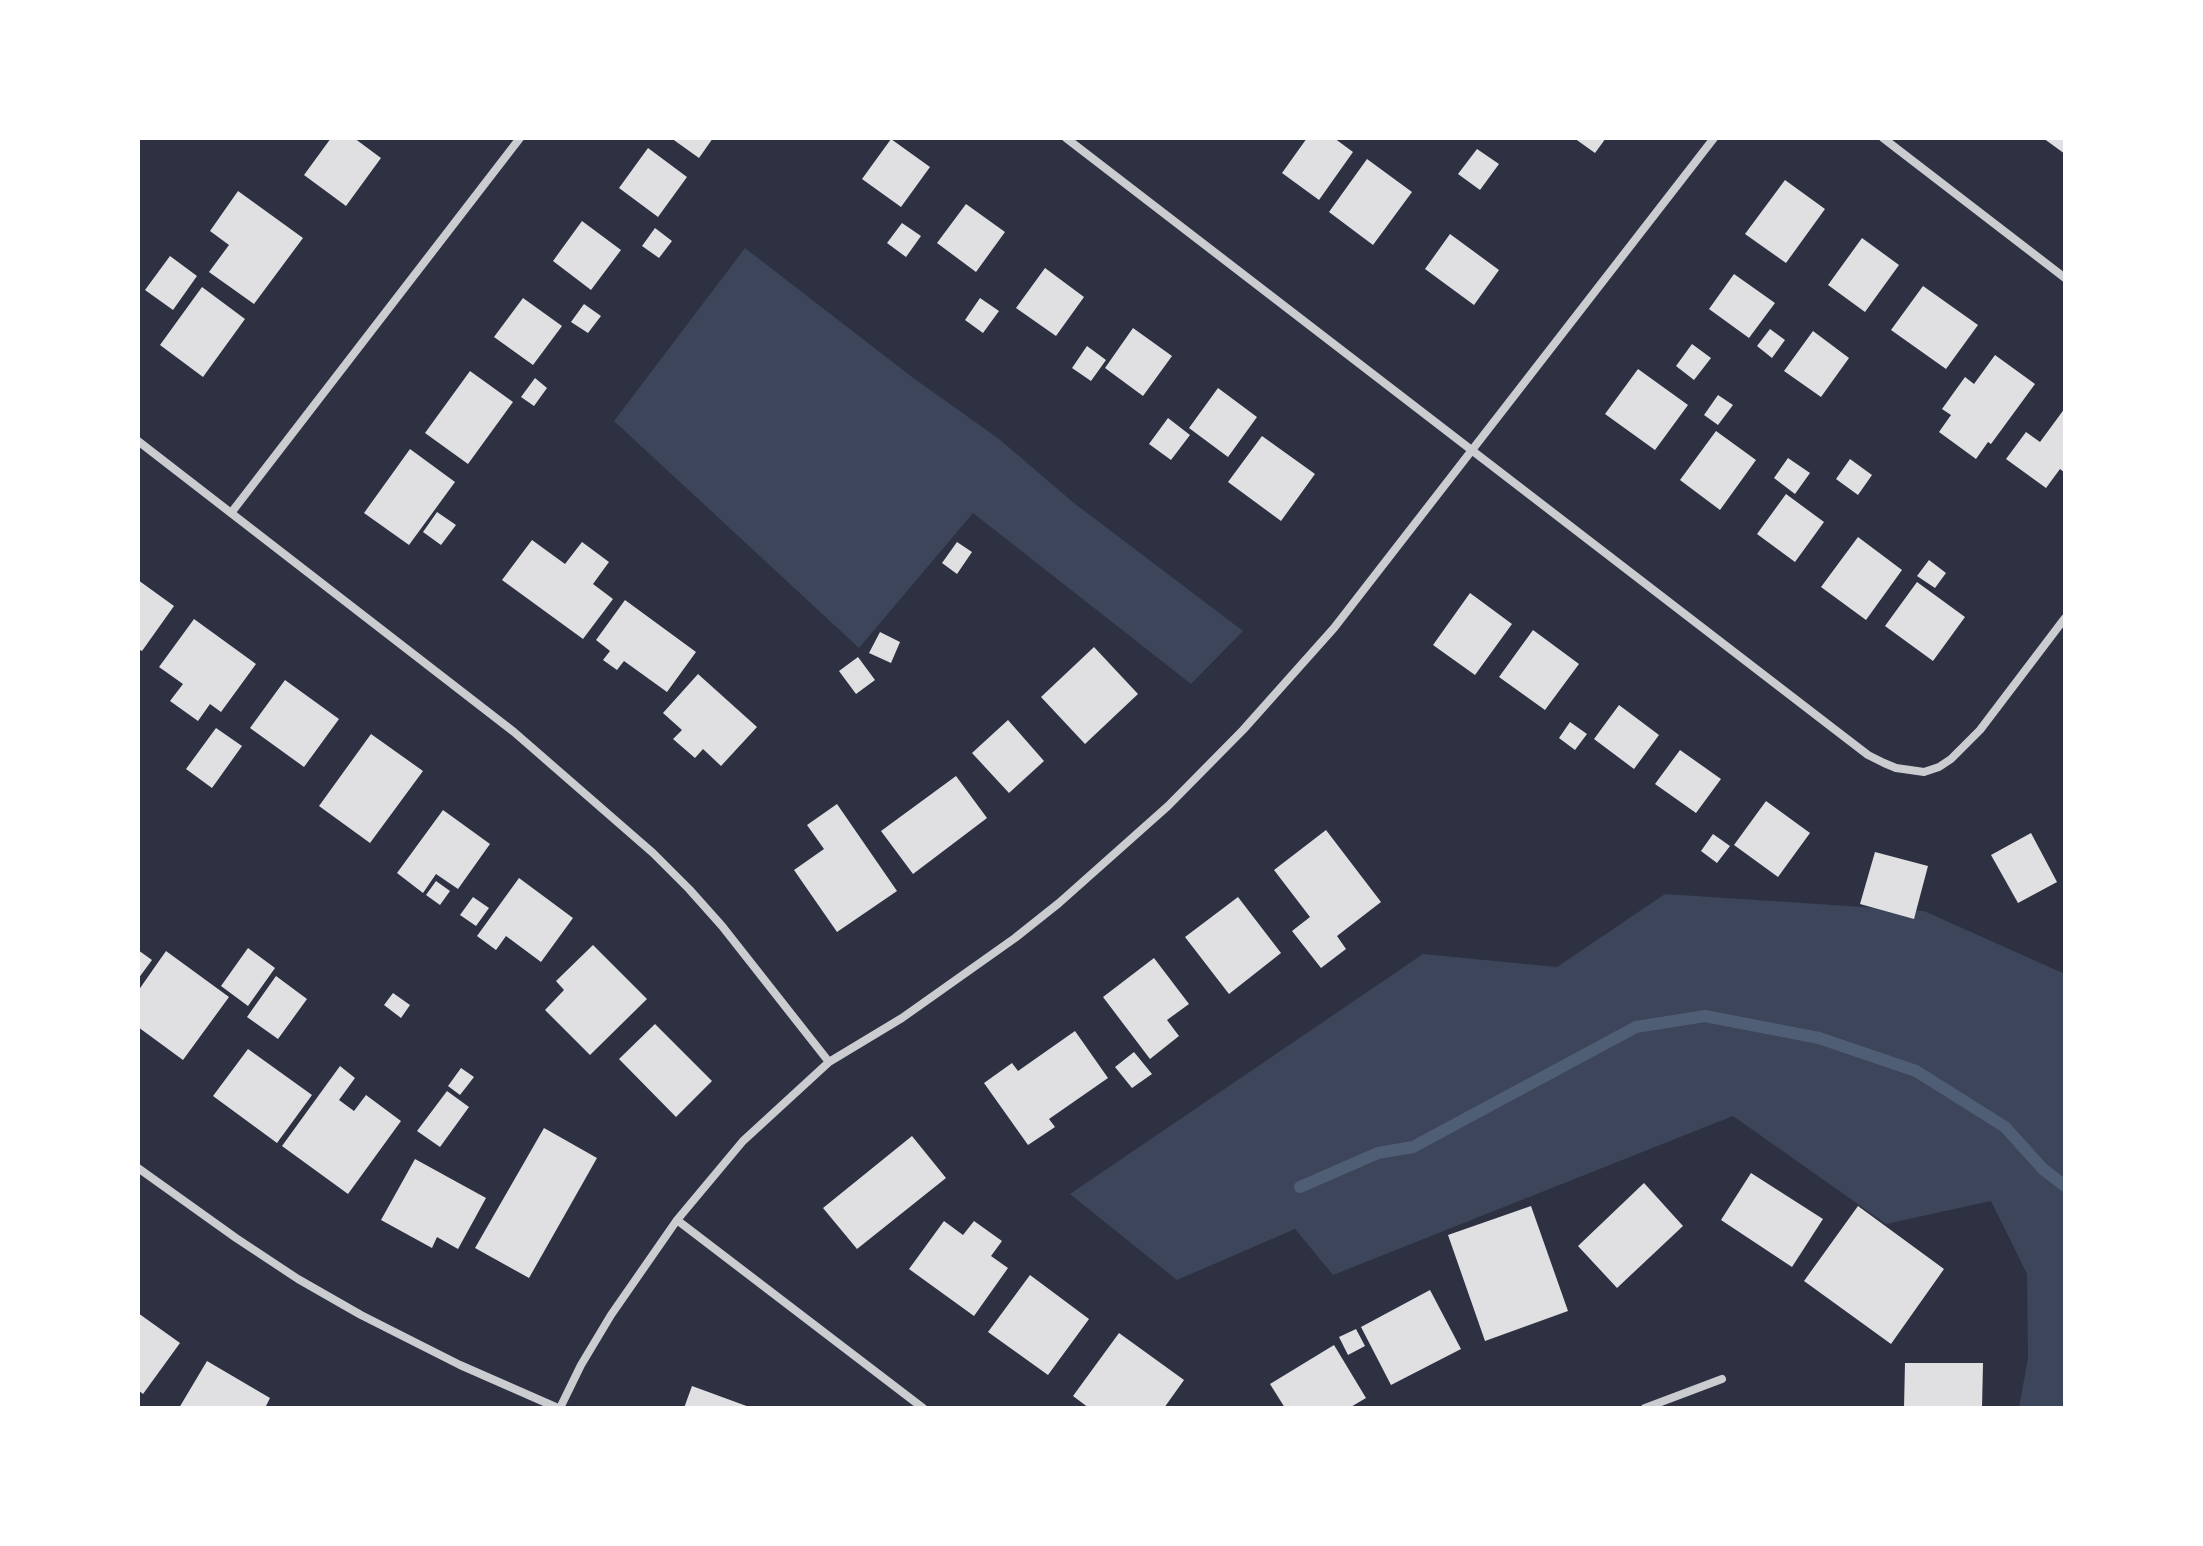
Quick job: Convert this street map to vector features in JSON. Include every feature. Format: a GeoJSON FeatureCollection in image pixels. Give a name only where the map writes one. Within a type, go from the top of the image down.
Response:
{"type":"FeatureCollection","features":[{"type":"Feature","properties":{"kind":"street"},"geometry":{"type":"LineString","coordinates":[[231,513],[520,138]]}},
{"type":"Feature","properties":{"kind":"street"},"geometry":{"type":"LineString","coordinates":[[1066,138],[1868,755],[1896,768],[1924,772],[1939,767],[1966,746],[2065,618]]}},
{"type":"Feature","properties":{"kind":"street"},"geometry":{"type":"LineString","coordinates":[[138,1168],[236,1238],[323,1294],[460,1365],[559,1408],[611,1315],[677,1220],[743,1141],[829,1062],[902,1018],[1015,938],[1082,883],[1168,806],[1243,730],[1314,650],[1714,138]]}},
{"type":"Feature","properties":{"kind":"street"},"geometry":{"type":"LineString","coordinates":[[1883,138],[2065,278]]}},
{"type":"Feature","properties":{"kind":"street"},"geometry":{"type":"LineString","coordinates":[[138,441],[514,732],[653,853],[722,926],[829,1062]]}},
{"type":"Feature","properties":{"kind":"street"},"geometry":{"type":"LineString","coordinates":[[677,1220],[923,1408]]}},
{"type":"Feature","properties":{"kind":"street"},"geometry":{"type":"LineString","coordinates":[[1645,1408],[1722,1379]]}},
{"type":"Feature","properties":{"kind":"shaded area"},"geometry":{"type":"Polygon","coordinates":[[[745,248],[912,377],[999,439],[1074,503],[1243,631],[1191,684],[973,513],[859,648],[614,421],[745,248]]]}},
{"type":"Feature","properties":{"kind":"shaded area"},"geometry":{"type":"Polygon","coordinates":[[[1665,894],[1924,911],[2065,974],[2065,1408],[2019,1408],[2028,1358],[2027,1274],[1991,1201],[1886,1224],[1733,1116],[1333,1275],[1295,1229],[1177,1280],[1070,1194],[1423,954],[1557,967],[1665,894]]]}},
{"type":"Feature","properties":{"kind":"building"},"geometry":{"type":"Polygon","coordinates":[[[331,138],[354,138],[381,158],[346,206],[304,175],[331,138]]]}},
{"type":"Feature","properties":{"kind":"building"},"geometry":{"type":"Polygon","coordinates":[[[671,138],[713,138],[699,158],[671,138]]]}},
{"type":"Feature","properties":{"kind":"building"},"geometry":{"type":"Polygon","coordinates":[[[1307,138],[1334,138],[1353,152],[1319,200],[1282,173],[1307,138]]]}},
{"type":"Feature","properties":{"kind":"building"},"geometry":{"type":"Polygon","coordinates":[[[1574,138],[1606,138],[1595,153],[1574,138]]]}},
{"type":"Feature","properties":{"kind":"building"},"geometry":{"type":"Polygon","coordinates":[[[2043,138],[2065,138],[2065,154],[2043,138]]]}},
{"type":"Feature","properties":{"kind":"building"},"geometry":{"type":"Polygon","coordinates":[[[891,139],[930,167],[901,207],[862,179],[891,139]]]}},
{"type":"Feature","properties":{"kind":"building"},"geometry":{"type":"Polygon","coordinates":[[[648,148],[687,177],[658,217],[619,188],[648,148]]]}},
{"type":"Feature","properties":{"kind":"building"},"geometry":{"type":"Polygon","coordinates":[[[1477,149],[1499,164],[1480,190],[1458,174],[1477,149]]]}},
{"type":"Feature","properties":{"kind":"building"},"geometry":{"type":"Polygon","coordinates":[[[1367,159],[1412,192],[1373,245],[1329,212],[1367,159]]]}},
{"type":"Feature","properties":{"kind":"building"},"geometry":{"type":"Polygon","coordinates":[[[1785,180],[1825,209],[1786,263],[1745,234],[1785,180]]]}},
{"type":"Feature","properties":{"kind":"building"},"geometry":{"type":"Polygon","coordinates":[[[238,191],[303,238],[254,304],[209,272],[229,245],[210,231],[238,191]]]}},
{"type":"Feature","properties":{"kind":"building"},"geometry":{"type":"Polygon","coordinates":[[[966,204],[1005,232],[976,272],[937,243],[966,204]]]}},
{"type":"Feature","properties":{"kind":"building"},"geometry":{"type":"Polygon","coordinates":[[[582,221],[621,250],[591,290],[553,261],[582,221]]]}},
{"type":"Feature","properties":{"kind":"building"},"geometry":{"type":"Polygon","coordinates":[[[902,223],[921,236],[906,257],[887,243],[902,223]]]}},
{"type":"Feature","properties":{"kind":"building"},"geometry":{"type":"Polygon","coordinates":[[[655,228],[672,241],[659,258],[642,246],[655,228]]]}},
{"type":"Feature","properties":{"kind":"building"},"geometry":{"type":"Polygon","coordinates":[[[1450,234],[1499,270],[1474,305],[1425,269],[1450,234]]]}},
{"type":"Feature","properties":{"kind":"building"},"geometry":{"type":"Polygon","coordinates":[[[1862,238],[1899,265],[1865,312],[1828,285],[1862,238]]]}},
{"type":"Feature","properties":{"kind":"building"},"geometry":{"type":"Polygon","coordinates":[[[170,256],[197,276],[173,310],[145,290],[170,256]]]}},
{"type":"Feature","properties":{"kind":"building"},"geometry":{"type":"Polygon","coordinates":[[[1045,268],[1084,297],[1056,336],[1016,308],[1045,268]]]}},
{"type":"Feature","properties":{"kind":"building"},"geometry":{"type":"Polygon","coordinates":[[[1734,274],[1775,303],[1749,338],[1709,309],[1734,274]]]}},
{"type":"Feature","properties":{"kind":"building"},"geometry":{"type":"Polygon","coordinates":[[[1923,286],[1978,325],[1946,369],[1891,330],[1923,286]]]}},
{"type":"Feature","properties":{"kind":"building"},"geometry":{"type":"Polygon","coordinates":[[[202,287],[245,319],[203,377],[160,345],[202,287]]]}},
{"type":"Feature","properties":{"kind":"building"},"geometry":{"type":"Polygon","coordinates":[[[523,298],[562,326],[533,365],[494,337],[523,298]]]}},
{"type":"Feature","properties":{"kind":"building"},"geometry":{"type":"Polygon","coordinates":[[[980,298],[999,311],[983,333],[965,320],[980,298]]]}},
{"type":"Feature","properties":{"kind":"building"},"geometry":{"type":"Polygon","coordinates":[[[584,304],[601,316],[588,333],[571,322],[584,304]]]}},
{"type":"Feature","properties":{"kind":"building"},"geometry":{"type":"Polygon","coordinates":[[[1133,328],[1172,356],[1143,396],[1105,368],[1133,328]]]}},
{"type":"Feature","properties":{"kind":"building"},"geometry":{"type":"Polygon","coordinates":[[[1770,329],[1785,340],[1772,358],[1757,346],[1770,329]]]}},
{"type":"Feature","properties":{"kind":"building"},"geometry":{"type":"Polygon","coordinates":[[[1813,331],[1849,358],[1821,397],[1784,371],[1813,331]]]}},
{"type":"Feature","properties":{"kind":"building"},"geometry":{"type":"Polygon","coordinates":[[[1692,344],[1711,358],[1694,380],[1676,366],[1692,344]]]}},
{"type":"Feature","properties":{"kind":"building"},"geometry":{"type":"Polygon","coordinates":[[[1087,346],[1106,360],[1091,381],[1072,368],[1087,346]]]}},
{"type":"Feature","properties":{"kind":"building"},"geometry":{"type":"Polygon","coordinates":[[[1995,355],[2035,384],[1991,444],[1988,442],[1976,459],[1939,432],[1951,415],[1942,409],[1965,377],[1974,384],[1995,355]]]}},
{"type":"Feature","properties":{"kind":"building"},"geometry":{"type":"Polygon","coordinates":[[[1638,369],[1688,405],[1655,450],[1605,414],[1638,369]]]}},
{"type":"Feature","properties":{"kind":"building"},"geometry":{"type":"Polygon","coordinates":[[[470,371],[513,402],[468,464],[425,433],[470,371]]]}},
{"type":"Feature","properties":{"kind":"building"},"geometry":{"type":"Polygon","coordinates":[[[535,378],[547,388],[534,406],[521,397],[535,378]]]}},
{"type":"Feature","properties":{"kind":"building"},"geometry":{"type":"Polygon","coordinates":[[[1218,388],[1257,417],[1228,457],[1189,428],[1218,388]]]}},
{"type":"Feature","properties":{"kind":"building"},"geometry":{"type":"Polygon","coordinates":[[[1718,395],[1733,405],[1718,425],[1704,415],[1718,395]]]}},
{"type":"Feature","properties":{"kind":"building"},"geometry":{"type":"Polygon","coordinates":[[[2065,408],[2065,473],[2060,469],[2046,488],[2006,459],[2026,432],[2040,442],[2065,408]]]}},
{"type":"Feature","properties":{"kind":"building"},"geometry":{"type":"Polygon","coordinates":[[[1168,418],[1190,435],[1171,460],[1149,444],[1168,418]]]}},
{"type":"Feature","properties":{"kind":"building"},"geometry":{"type":"Polygon","coordinates":[[[1716,431],[1756,460],[1720,510],[1680,480],[1716,431]]]}},
{"type":"Feature","properties":{"kind":"building"},"geometry":{"type":"Polygon","coordinates":[[[1262,436],[1315,474],[1281,521],[1228,482],[1262,436]]]}},
{"type":"Feature","properties":{"kind":"building"},"geometry":{"type":"Polygon","coordinates":[[[410,449],[455,482],[409,545],[364,513],[410,449]]]}},
{"type":"Feature","properties":{"kind":"building"},"geometry":{"type":"Polygon","coordinates":[[[1788,458],[1810,473],[1795,494],[1774,478],[1788,458]]]}},
{"type":"Feature","properties":{"kind":"building"},"geometry":{"type":"Polygon","coordinates":[[[1850,459],[1872,475],[1858,495],[1836,479],[1850,459]]]}},
{"type":"Feature","properties":{"kind":"building"},"geometry":{"type":"Polygon","coordinates":[[[1786,494],[1824,522],[1795,562],[1757,534],[1786,494]]]}},
{"type":"Feature","properties":{"kind":"building"},"geometry":{"type":"Polygon","coordinates":[[[437,512],[456,525],[441,545],[423,532],[437,512]]]}},
{"type":"Feature","properties":{"kind":"building"},"geometry":{"type":"Polygon","coordinates":[[[1858,537],[1902,570],[1866,620],[1821,587],[1858,537]]]}},
{"type":"Feature","properties":{"kind":"building"},"geometry":{"type":"Polygon","coordinates":[[[532,540],[565,564],[582,542],[609,562],[593,584],[613,599],[583,639],[502,580],[532,540]]]}},
{"type":"Feature","properties":{"kind":"building"},"geometry":{"type":"Polygon","coordinates":[[[957,542],[972,552],[957,574],[942,563],[957,542]]]}},
{"type":"Feature","properties":{"kind":"building"},"geometry":{"type":"Polygon","coordinates":[[[1929,560],[1946,573],[1935,588],[1917,576],[1929,560]]]}},
{"type":"Feature","properties":{"kind":"building"},"geometry":{"type":"Polygon","coordinates":[[[138,580],[174,606],[142,651],[138,649],[138,580]]]}},
{"type":"Feature","properties":{"kind":"building"},"geometry":{"type":"Polygon","coordinates":[[[1917,582],[1965,617],[1933,661],[1885,626],[1917,582]]]}},
{"type":"Feature","properties":{"kind":"building"},"geometry":{"type":"Polygon","coordinates":[[[1470,593],[1512,624],[1475,675],[1433,645],[1470,593]]]}},
{"type":"Feature","properties":{"kind":"building"},"geometry":{"type":"Polygon","coordinates":[[[625,600],[696,652],[667,692],[624,661],[617,670],[603,660],[610,651],[596,640],[625,600]]]}},
{"type":"Feature","properties":{"kind":"building"},"geometry":{"type":"Polygon","coordinates":[[[194,619],[256,664],[221,712],[210,704],[198,721],[170,701],[183,684],[159,667],[194,619]]]}},
{"type":"Feature","properties":{"kind":"building"},"geometry":{"type":"Polygon","coordinates":[[[1533,630],[1579,664],[1545,710],[1499,677],[1533,630]]]}},
{"type":"Feature","properties":{"kind":"building"},"geometry":{"type":"Polygon","coordinates":[[[880,632],[900,642],[891,663],[869,653],[880,632]]]}},
{"type":"Feature","properties":{"kind":"building"},"geometry":{"type":"Polygon","coordinates":[[[1094,647],[1138,694],[1085,744],[1041,697],[1094,647]]]}},
{"type":"Feature","properties":{"kind":"building"},"geometry":{"type":"Polygon","coordinates":[[[858,657],[875,680],[856,694],[839,671],[858,657]]]}},
{"type":"Feature","properties":{"kind":"building"},"geometry":{"type":"Polygon","coordinates":[[[698,674],[757,727],[721,766],[703,749],[695,758],[673,739],[682,730],[663,713],[698,674]]]}},
{"type":"Feature","properties":{"kind":"building"},"geometry":{"type":"Polygon","coordinates":[[[285,680],[339,719],[304,767],[250,728],[285,680]]]}},
{"type":"Feature","properties":{"kind":"building"},"geometry":{"type":"Polygon","coordinates":[[[1619,705],[1659,735],[1634,769],[1594,739],[1619,705]]]}},
{"type":"Feature","properties":{"kind":"building"},"geometry":{"type":"Polygon","coordinates":[[[1008,720],[1044,761],[1009,793],[972,753],[1008,720]]]}},
{"type":"Feature","properties":{"kind":"building"},"geometry":{"type":"Polygon","coordinates":[[[1570,722],[1587,734],[1575,750],[1559,738],[1570,722]]]}},
{"type":"Feature","properties":{"kind":"building"},"geometry":{"type":"Polygon","coordinates":[[[216,728],[242,746],[212,788],[186,769],[216,728]]]}},
{"type":"Feature","properties":{"kind":"building"},"geometry":{"type":"Polygon","coordinates":[[[371,734],[423,771],[370,843],[319,806],[371,734]]]}},
{"type":"Feature","properties":{"kind":"building"},"geometry":{"type":"Polygon","coordinates":[[[1680,750],[1721,779],[1696,813],[1655,784],[1680,750]]]}},
{"type":"Feature","properties":{"kind":"building"},"geometry":{"type":"Polygon","coordinates":[[[956,776],[987,818],[913,874],[881,831],[956,776]]]}},
{"type":"Feature","properties":{"kind":"building"},"geometry":{"type":"Polygon","coordinates":[[[1766,801],[1810,833],[1778,877],[1734,845],[1766,801]]]}},
{"type":"Feature","properties":{"kind":"building"},"geometry":{"type":"Polygon","coordinates":[[[837,804],[897,891],[837,932],[794,870],[824,849],[807,825],[837,804]]]}},
{"type":"Feature","properties":{"kind":"building"},"geometry":{"type":"Polygon","coordinates":[[[443,810],[490,844],[458,889],[436,874],[423,893],[397,873],[443,810]]]}},
{"type":"Feature","properties":{"kind":"building"},"geometry":{"type":"Polygon","coordinates":[[[1326,830],[1381,902],[1337,936],[1346,949],[1321,968],[1292,931],[1310,917],[1274,870],[1326,830]]]}},
{"type":"Feature","properties":{"kind":"building"},"geometry":{"type":"Polygon","coordinates":[[[2031,833],[2057,882],[2018,903],[1991,855],[2031,833]]]}},
{"type":"Feature","properties":{"kind":"building"},"geometry":{"type":"Polygon","coordinates":[[[1713,834],[1730,846],[1717,863],[1701,851],[1713,834]]]}},
{"type":"Feature","properties":{"kind":"building"},"geometry":{"type":"Polygon","coordinates":[[[1875,852],[1928,866],[1914,919],[1860,904],[1875,852]]]}},
{"type":"Feature","properties":{"kind":"building"},"geometry":{"type":"Polygon","coordinates":[[[519,878],[573,918],[541,962],[506,936],[496,950],[477,936],[519,878]]]}},
{"type":"Feature","properties":{"kind":"building"},"geometry":{"type":"Polygon","coordinates":[[[436,881],[450,891],[440,905],[426,895],[436,881]]]}},
{"type":"Feature","properties":{"kind":"building"},"geometry":{"type":"Polygon","coordinates":[[[473,897],[489,908],[476,926],[460,915],[473,897]]]}},
{"type":"Feature","properties":{"kind":"building"},"geometry":{"type":"Polygon","coordinates":[[[1238,897],[1281,953],[1229,994],[1185,937],[1238,897]]]}},
{"type":"Feature","properties":{"kind":"building"},"geometry":{"type":"Polygon","coordinates":[[[593,945],[647,999],[590,1055],[545,1010],[564,990],[556,981],[593,945]]]}},
{"type":"Feature","properties":{"kind":"building"},"geometry":{"type":"Polygon","coordinates":[[[248,948],[275,968],[248,1006],[221,986],[248,948]]]}},
{"type":"Feature","properties":{"kind":"building"},"geometry":{"type":"Polygon","coordinates":[[[138,950],[152,960],[138,979],[138,950]]]}},
{"type":"Feature","properties":{"kind":"building"},"geometry":{"type":"Polygon","coordinates":[[[166,951],[229,997],[183,1060],[138,1027],[138,991],[166,951]]]}},
{"type":"Feature","properties":{"kind":"building"},"geometry":{"type":"Polygon","coordinates":[[[1154,958],[1189,1004],[1167,1020],[1179,1036],[1150,1059],[1103,997],[1154,958]]]}},
{"type":"Feature","properties":{"kind":"building"},"geometry":{"type":"Polygon","coordinates":[[[276,976],[307,999],[278,1039],[247,1017],[276,976]]]}},
{"type":"Feature","properties":{"kind":"building"},"geometry":{"type":"Polygon","coordinates":[[[393,993],[410,1005],[401,1018],[384,1005],[393,993]]]}},
{"type":"Feature","properties":{"kind":"building"},"geometry":{"type":"Polygon","coordinates":[[[655,1024],[712,1081],[676,1117],[619,1059],[655,1024]]]}},
{"type":"Feature","properties":{"kind":"building"},"geometry":{"type":"Polygon","coordinates":[[[1075,1031],[1108,1078],[1049,1119],[1055,1127],[1028,1145],[984,1083],[1012,1063],[1018,1071],[1075,1031]]]}},
{"type":"Feature","properties":{"kind":"building"},"geometry":{"type":"Polygon","coordinates":[[[248,1049],[312,1095],[277,1143],[213,1096],[248,1049]]]}},
{"type":"Feature","properties":{"kind":"building"},"geometry":{"type":"Polygon","coordinates":[[[1134,1052],[1152,1074],[1132,1088],[1115,1067],[1134,1052]]]}},
{"type":"Feature","properties":{"kind":"building"},"geometry":{"type":"Polygon","coordinates":[[[340,1066],[355,1078],[339,1100],[354,1111],[366,1095],[401,1121],[348,1194],[282,1146],[340,1066]]]}},
{"type":"Feature","properties":{"kind":"building"},"geometry":{"type":"Polygon","coordinates":[[[461,1068],[474,1077],[460,1095],[448,1086],[461,1068]]]}},
{"type":"Feature","properties":{"kind":"building"},"geometry":{"type":"Polygon","coordinates":[[[447,1091],[469,1107],[440,1147],[417,1131],[447,1091]]]}},
{"type":"Feature","properties":{"kind":"building"},"geometry":{"type":"Polygon","coordinates":[[[544,1128],[597,1158],[529,1278],[475,1248],[544,1128]]]}},
{"type":"Feature","properties":{"kind":"building"},"geometry":{"type":"Polygon","coordinates":[[[912,1136],[946,1178],[857,1249],[823,1208],[912,1136]]]}},
{"type":"Feature","properties":{"kind":"building"},"geometry":{"type":"Polygon","coordinates":[[[415,1159],[486,1198],[458,1249],[437,1237],[432,1248],[381,1220],[415,1159]]]}},
{"type":"Feature","properties":{"kind":"building"},"geometry":{"type":"Polygon","coordinates":[[[1751,1173],[1823,1219],[1792,1267],[1721,1220],[1751,1173]]]}},
{"type":"Feature","properties":{"kind":"building"},"geometry":{"type":"Polygon","coordinates":[[[1644,1183],[1683,1226],[1617,1288],[1578,1246],[1644,1183]]]}},
{"type":"Feature","properties":{"kind":"building"},"geometry":{"type":"Polygon","coordinates":[[[1531,1206],[1568,1311],[1485,1341],[1448,1235],[1531,1206]]]}},
{"type":"Feature","properties":{"kind":"building"},"geometry":{"type":"Polygon","coordinates":[[[1858,1206],[1944,1269],[1891,1344],[1804,1281],[1858,1206]]]}},
{"type":"Feature","properties":{"kind":"building"},"geometry":{"type":"Polygon","coordinates":[[[944,1221],[963,1235],[974,1221],[1002,1241],[991,1256],[1008,1268],[974,1316],[909,1269],[944,1221]]]}},
{"type":"Feature","properties":{"kind":"building"},"geometry":{"type":"Polygon","coordinates":[[[1030,1275],[1089,1319],[1048,1375],[988,1332],[1030,1275]]]}},
{"type":"Feature","properties":{"kind":"building"},"geometry":{"type":"Polygon","coordinates":[[[1430,1290],[1461,1349],[1391,1385],[1361,1327],[1430,1290]]]}},
{"type":"Feature","properties":{"kind":"building"},"geometry":{"type":"Polygon","coordinates":[[[138,1313],[180,1343],[143,1394],[138,1390],[138,1313]]]}},
{"type":"Feature","properties":{"kind":"building"},"geometry":{"type":"Polygon","coordinates":[[[1356,1329],[1365,1346],[1348,1355],[1339,1337],[1356,1329]]]}},
{"type":"Feature","properties":{"kind":"building"},"geometry":{"type":"Polygon","coordinates":[[[1119,1333],[1184,1380],[1164,1408],[1089,1408],[1073,1396],[1119,1333]]]}},
{"type":"Feature","properties":{"kind":"building"},"geometry":{"type":"Polygon","coordinates":[[[1334,1345],[1366,1398],[1349,1408],[1285,1408],[1270,1384],[1334,1345]]]}},
{"type":"Feature","properties":{"kind":"building"},"geometry":{"type":"Polygon","coordinates":[[[207,1361],[270,1398],[265,1408],[179,1408],[207,1361]]]}},
{"type":"Feature","properties":{"kind":"building"},"geometry":{"type":"Polygon","coordinates":[[[1905,1363],[1983,1363],[1982,1408],[1904,1408],[1905,1363]]]}},
{"type":"Feature","properties":{"kind":"building"},"geometry":{"type":"Polygon","coordinates":[[[692,1386],[752,1408],[684,1408],[692,1386]]]}},
{"type":"Feature","properties":{"kind":"waterway"},"geometry":{"type":"LineString","coordinates":[[1300,1187],[1378,1153],[1413,1147],[1636,1027],[1705,1016],[1819,1038],[1916,1071],[2005,1127],[2043,1169],[2065,1186]]}}]}
